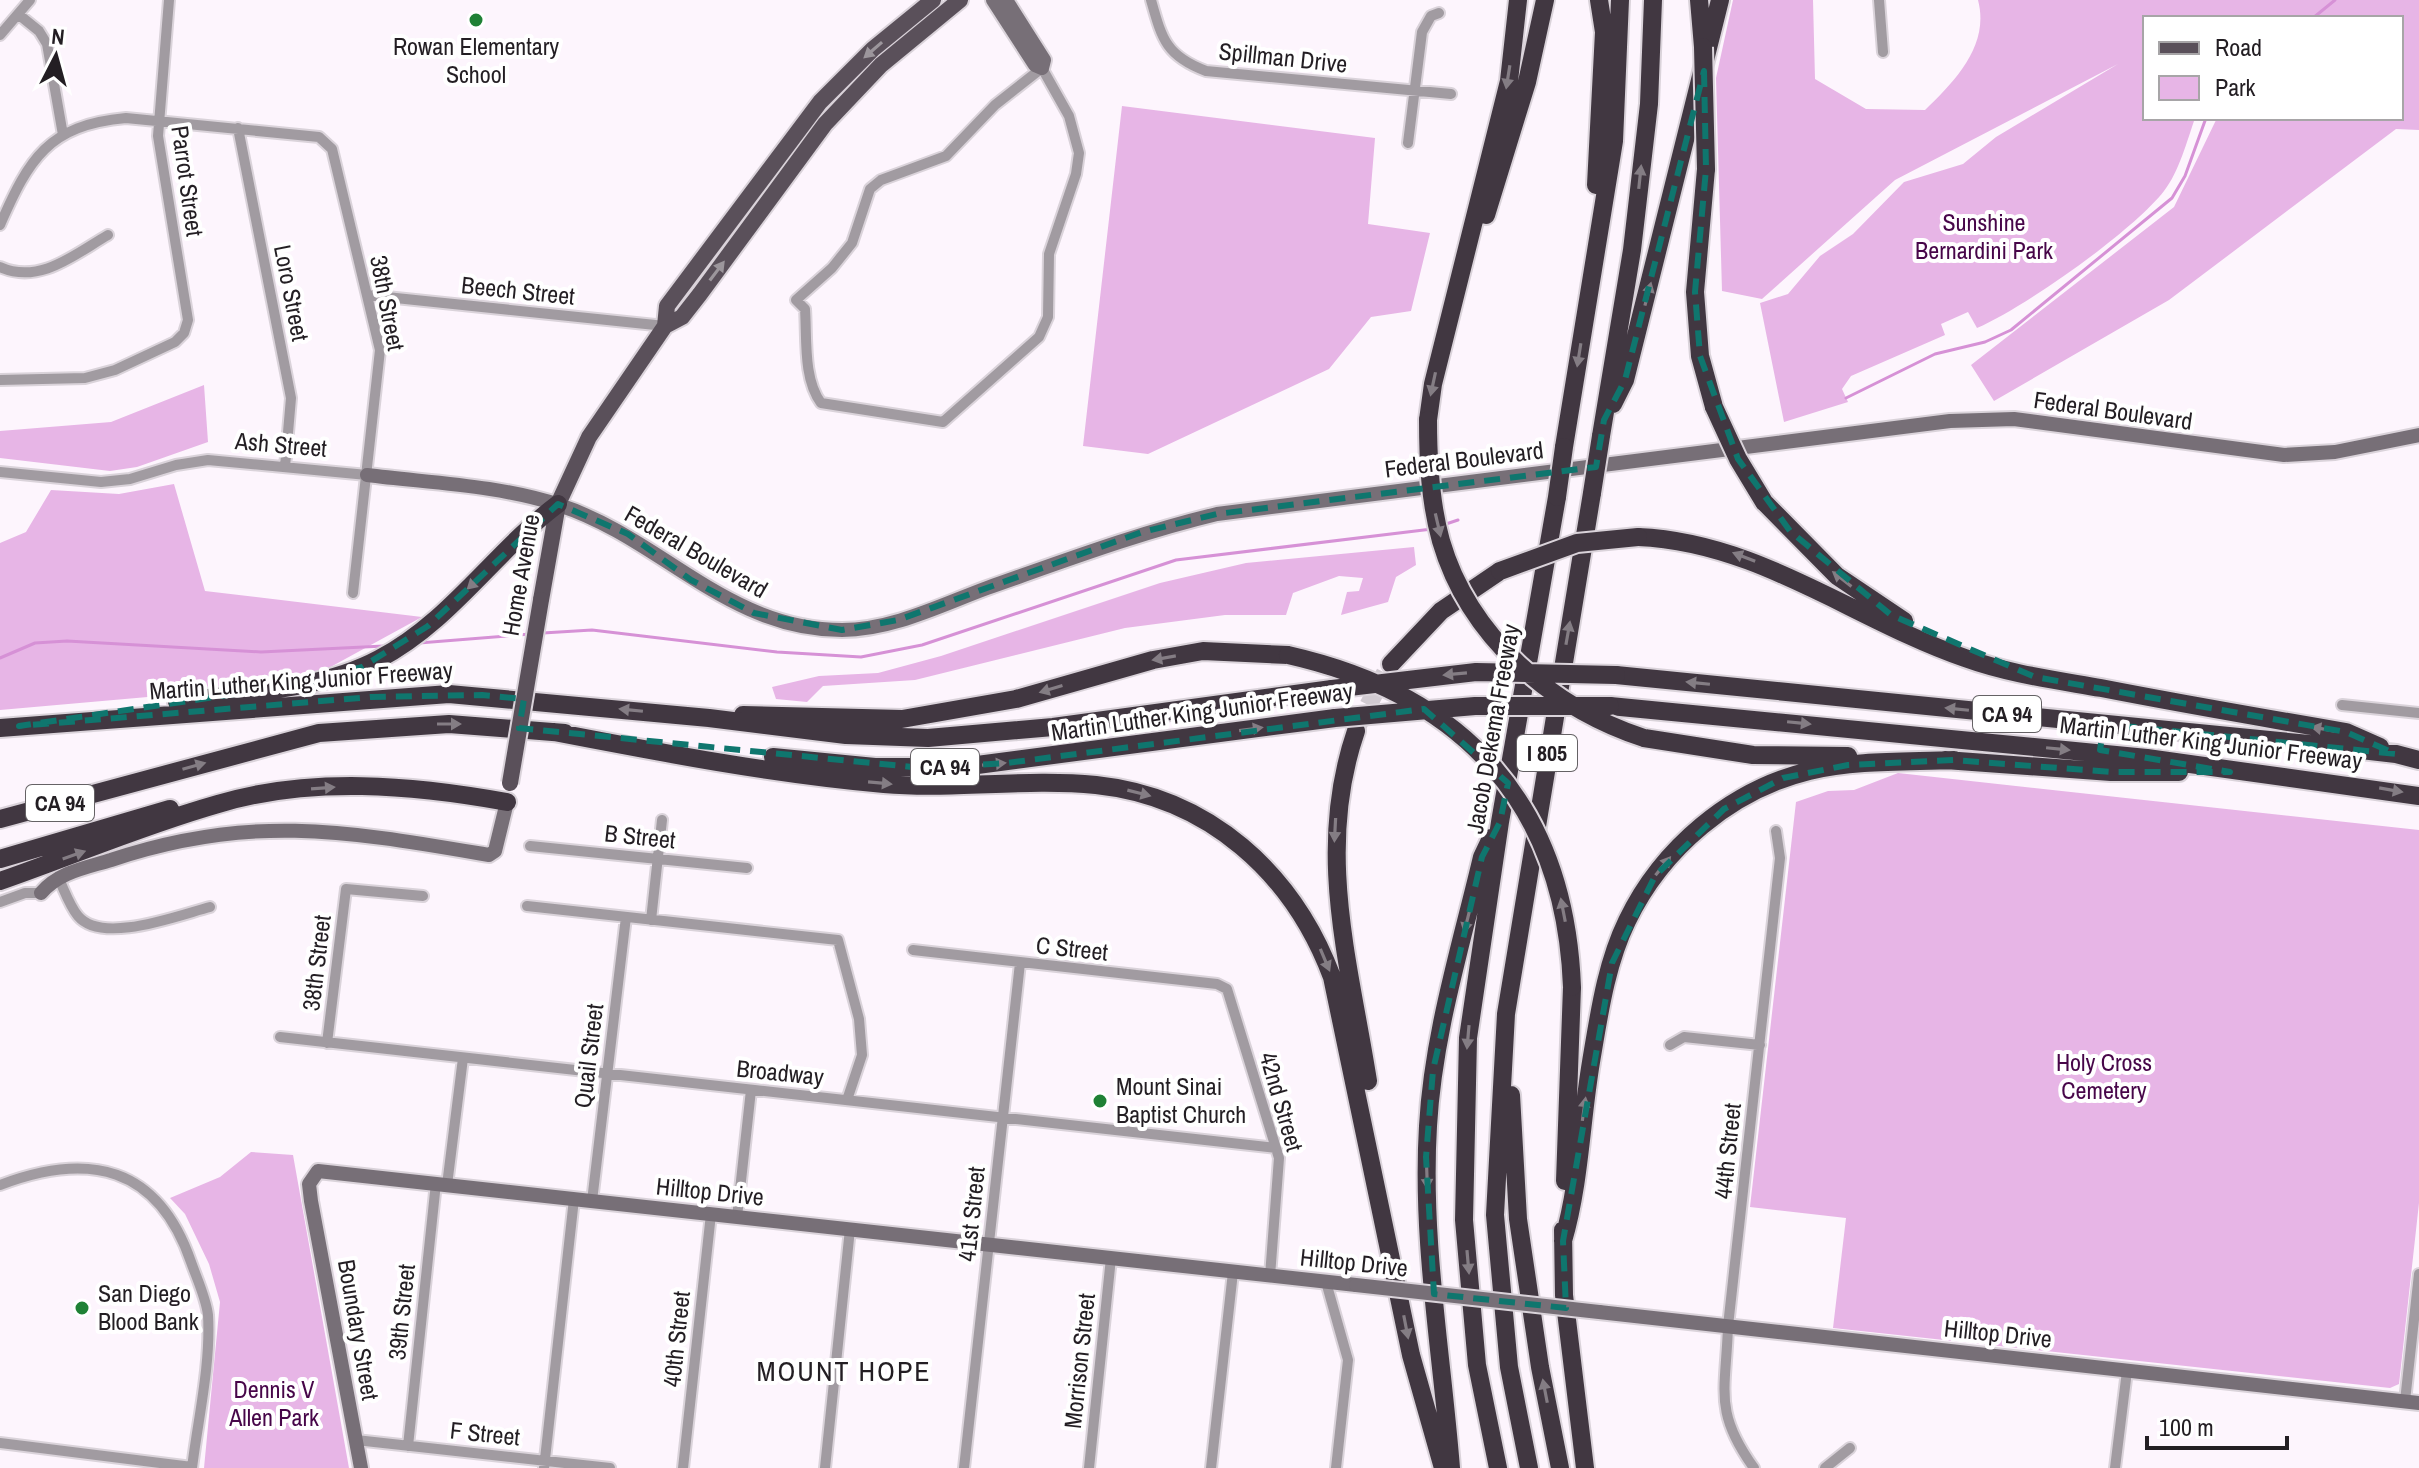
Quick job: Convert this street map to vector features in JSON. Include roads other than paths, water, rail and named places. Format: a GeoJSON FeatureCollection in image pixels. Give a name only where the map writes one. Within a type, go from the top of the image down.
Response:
{"type":"FeatureCollection","features":[{"type":"Feature","properties":{"kind":"highway"},"geometry":{"type":"LineString","coordinates":[[1518,0],[1509,81],[1440,355],[1428,420],[1432,497],[1448,561],[1475,613],[1507,653],[1546,689],[1605,724],[1644,738],[1753,755],[1954,760],[2111,772],[2230,772]]}},
{"type":"Feature","properties":{"kind":"highway"},"geometry":{"type":"LineString","coordinates":[[1440,355],[1516,120],[1545,0]]}},
{"type":"Feature","properties":{"kind":"highway"},"geometry":{"type":"LineString","coordinates":[[1586,315],[1600,133],[1604,32],[1599,0]]}},
{"type":"Feature","properties":{"kind":"highway","name":"Jacob Dekema Freeway"},"geometry":{"type":"LineString","coordinates":[[1498,1468],[1477,1365],[1464,1220],[1468,1038],[1500,822],[1557,497],[1614,141],[1620,0]]}},
{"type":"Feature","properties":{"kind":"highway","name":"I 805"},"geometry":{"type":"LineString","coordinates":[[1529,1468],[1509,1367],[1495,1215],[1506,1014],[1632,250],[1649,104],[1653,0]]}},
{"type":"Feature","properties":{"kind":"highway"},"geometry":{"type":"LineString","coordinates":[[1699,0],[1706,169],[1695,292],[1700,356],[1714,407],[1738,459],[1764,502],[1837,576],[1891,615],[2035,677]]}},
{"type":"Feature","properties":{"kind":"highway"},"geometry":{"type":"LineString","coordinates":[[1602,428],[1625,380],[1720,0]]}},
{"type":"Feature","properties":{"kind":"highway"},"geometry":{"type":"LineString","coordinates":[[9,727],[296,685],[345,674],[388,654],[428,626],[558,504]]}},
{"type":"Feature","properties":{"kind":"highway"},"geometry":{"type":"LineString","coordinates":[[1391,664],[1441,611],[1500,571],[1577,543],[1638,537],[1695,543],[1733,553],[1948,652],[2035,677],[2346,732],[2396,754]]}},
{"type":"Feature","properties":{"kind":"highway"},"geometry":{"type":"LineString","coordinates":[[709,718],[770,713],[870,721],[902,719],[1016,699],[1153,660],[1203,651],[1288,655],[1362,677],[1404,698],[1448,727],[1503,778],[1530,816],[1549,857],[1565,924],[1572,987],[1563,1241],[1564,1295],[1585,1468]]}},
{"type":"Feature","properties":{"kind":"highway","name":"Martin Luther King Junior Freeway"},"geometry":{"type":"LineString","coordinates":[[9,727],[449,694],[709,718],[846,735],[969,736],[1476,672],[1616,675],[2396,754],[2419,760]]}},
{"type":"Feature","properties":{"kind":"highway","name":"Martin Luther King Junior Freeway"},"geometry":{"type":"LineString","coordinates":[[0,819],[319,733],[449,724],[554,732],[828,764],[922,768],[1007,763],[1335,718],[1497,705],[1610,706],[2147,758],[2230,772],[2374,787],[2419,796]]}},
{"type":"Feature","properties":{"kind":"highway"},"geometry":{"type":"LineString","coordinates":[[1356,731],[1337,804],[1335,859],[1392,1251]]}},
{"type":"Feature","properties":{"kind":"highway"},"geometry":{"type":"LineString","coordinates":[[554,732],[705,762],[877,783],[953,787],[1095,785],[1164,801],[1224,832],[1284,887],[1303,915],[1325,959],[1343,1018],[1411,1355],[1443,1468]]}},
{"type":"Feature","properties":{"kind":"highway"},"geometry":{"type":"LineString","coordinates":[[1563,1241],[1573,1200],[1591,1063],[1612,963],[1627,922],[1664,864],[1707,821],[1741,798],[1783,778],[1848,765],[1954,760]]}},
{"type":"Feature","properties":{"kind":"highway"},"geometry":{"type":"LineString","coordinates":[[0,859],[170,809],[275,792],[334,787],[508,792]]}},
{"type":"Feature","properties":{"kind":"highway"},"geometry":{"type":"LineString","coordinates":[[0,831],[119,788]]}},
{"type":"Feature","properties":{"kind":"highway"},"geometry":{"type":"LineString","coordinates":[[0,881],[219,803]]}},
{"type":"Feature","properties":{"kind":"highway"},"geometry":{"type":"LineString","coordinates":[[1451,1468],[1429,1225],[1426,1157],[1430,1099],[1439,1035],[1482,857],[1500,822]]}},
{"type":"Feature","properties":{"kind":"highway"},"geometry":{"type":"LineString","coordinates":[[1506,1014],[1518,1219],[1540,1367],[1560,1468]]}},
{"type":"Feature","properties":{"kind":"main road","name":"Home Avenue"},"geometry":{"type":"LineString","coordinates":[[665,326],[667,306],[820,102],[873,49],[933,0]]}},
{"type":"Feature","properties":{"kind":"main road","name":"Home Avenue"},"geometry":{"type":"LineString","coordinates":[[508,792],[558,504],[589,437],[665,326],[682,317],[825,124],[852,93],[960,0]]}},
{"type":"Feature","properties":{"kind":"street"},"geometry":{"type":"LineString","coordinates":[[0,35],[30,0]]}},
{"type":"Feature","properties":{"kind":"street","name":"Parrot Street"},"geometry":{"type":"LineString","coordinates":[[0,380],[85,378],[115,370],[175,342],[184,333],[188,320],[158,121],[169,0]]}},
{"type":"Feature","properties":{"kind":"street"},"geometry":{"type":"LineString","coordinates":[[993,0],[1035,65],[1042,68],[1069,116],[1079,153],[1076,174],[1049,254],[1048,317],[1039,337],[943,422],[821,403],[811,377],[805,309],[796,300],[832,268],[852,243],[870,189],[881,180],[946,156],[995,105],[1042,68],[1044,60],[1006,0]]}},
{"type":"Feature","properties":{"kind":"street","name":"Spillman Drive"},"geometry":{"type":"LineString","coordinates":[[1151,0],[1162,36],[1170,50],[1184,63],[1206,71],[1451,94]]}},
{"type":"Feature","properties":{"kind":"street"},"geometry":{"type":"LineString","coordinates":[[1879,0],[1883,52]]}},
{"type":"Feature","properties":{"kind":"street"},"geometry":{"type":"LineString","coordinates":[[1408,143],[1422,32],[1431,16],[1439,13]]}},
{"type":"Feature","properties":{"kind":"street"},"geometry":{"type":"LineString","coordinates":[[18,14],[39,31],[47,44],[63,135]]}},
{"type":"Feature","properties":{"kind":"street"},"geometry":{"type":"LineString","coordinates":[[0,225],[22,175],[37,155],[63,135],[105,120],[238,128]]}},
{"type":"Feature","properties":{"kind":"street","name":"38th Street"},"geometry":{"type":"LineString","coordinates":[[238,128],[319,137],[332,149],[380,350],[353,593]]}},
{"type":"Feature","properties":{"kind":"street","name":"Loro Street"},"geometry":{"type":"LineString","coordinates":[[238,128],[291,398],[285,467]]}},
{"type":"Feature","properties":{"kind":"street"},"geometry":{"type":"LineString","coordinates":[[0,267],[22,274],[44,271],[108,235]]}},
{"type":"Feature","properties":{"kind":"street","name":"Beech Street"},"geometry":{"type":"LineString","coordinates":[[367,295],[665,326]]}},
{"type":"Feature","properties":{"kind":"street","name":"Federal Boulevard"},"geometry":{"type":"LineString","coordinates":[[558,504],[628,534],[691,580],[754,613],[801,627],[842,630],[898,620],[1142,532],[1217,514],[1950,421],[2014,419],[2284,455],[2335,452],[2419,435]]}},
{"type":"Feature","properties":{"kind":"street","name":"Ash Street"},"geometry":{"type":"LineString","coordinates":[[0,472],[101,482],[130,479],[176,465],[208,460],[481,489],[558,504]]}},
{"type":"Feature","properties":{"kind":"street"},"geometry":{"type":"LineString","coordinates":[[2342,705],[2419,713]]}},
{"type":"Feature","properties":{"kind":"street","name":"Home Avenue"},"geometry":{"type":"LineString","coordinates":[[58,877],[176,842],[263,829],[348,832],[489,855],[495,851],[508,792]]}},
{"type":"Feature","properties":{"kind":"street"},"geometry":{"type":"LineString","coordinates":[[651,920],[662,820]]}},
{"type":"Feature","properties":{"kind":"street","name":"44th Street"},"geometry":{"type":"LineString","coordinates":[[1754,1468],[1732,1438],[1724,1411],[1728,1326],[1780,858],[1776,831]]}},
{"type":"Feature","properties":{"kind":"street","name":"B Street"},"geometry":{"type":"LineString","coordinates":[[530,846],[747,868]]}},
{"type":"Feature","properties":{"kind":"street"},"geometry":{"type":"LineString","coordinates":[[0,902],[25,893],[41,893],[58,877],[79,916],[106,929],[137,926],[210,907]]}},
{"type":"Feature","properties":{"kind":"street","name":"38th Street"},"geometry":{"type":"LineString","coordinates":[[327,1043],[346,889],[423,896]]}},
{"type":"Feature","properties":{"kind":"street"},"geometry":{"type":"LineString","coordinates":[[527,906],[838,940],[859,1019],[862,1055],[847,1100]]}},
{"type":"Feature","properties":{"kind":"street","name":"Quail Street"},"geometry":{"type":"LineString","coordinates":[[592,1201],[626,917]]}},
{"type":"Feature","properties":{"kind":"street","name":"C Street"},"geometry":{"type":"LineString","coordinates":[[913,950],[1217,984],[1227,989]]}},
{"type":"Feature","properties":{"kind":"street","name":"41st Street"},"geometry":{"type":"LineString","coordinates":[[964,1468],[1020,963]]}},
{"type":"Feature","properties":{"kind":"street","name":"42nd Street"},"geometry":{"type":"LineString","coordinates":[[1227,989],[1276,1148],[1280,1180],[1270,1276]]}},
{"type":"Feature","properties":{"kind":"street","name":"Broadway"},"geometry":{"type":"LineString","coordinates":[[280,1037],[1276,1148]]}},
{"type":"Feature","properties":{"kind":"street"},"geometry":{"type":"LineString","coordinates":[[1670,1045],[1684,1037],[1760,1045]]}},
{"type":"Feature","properties":{"kind":"street","name":"39th Street"},"geometry":{"type":"LineString","coordinates":[[408,1446],[442,1184],[463,1058]]}},
{"type":"Feature","properties":{"kind":"street"},"geometry":{"type":"LineString","coordinates":[[737,1217],[751,1090]]}},
{"type":"Feature","properties":{"kind":"street"},"geometry":{"type":"LineString","coordinates":[[0,1185],[34,1172],[64,1166],[91,1168],[118,1175],[139,1187],[170,1215],[182,1237],[208,1311],[192,1467],[0,1443]]}},
{"type":"Feature","properties":{"kind":"street","name":"Hilltop Drive"},"geometry":{"type":"LineString","coordinates":[[311,1201],[309,1184],[318,1171],[2412,1402]]}},
{"type":"Feature","properties":{"kind":"street"},"geometry":{"type":"LineString","coordinates":[[544,1464],[574,1199]]}},
{"type":"Feature","properties":{"kind":"street","name":"Boundary Street"},"geometry":{"type":"LineString","coordinates":[[311,1201],[361,1468]]}},
{"type":"Feature","properties":{"kind":"street","name":"40th Street"},"geometry":{"type":"LineString","coordinates":[[683,1468],[711,1214]]}},
{"type":"Feature","properties":{"kind":"street"},"geometry":{"type":"LineString","coordinates":[[825,1468],[850,1229]]}},
{"type":"Feature","properties":{"kind":"street","name":"Morrison Street"},"geometry":{"type":"LineString","coordinates":[[1089,1468],[1111,1258]]}},
{"type":"Feature","properties":{"kind":"street"},"geometry":{"type":"LineString","coordinates":[[1211,1468],[1233,1272]]}},
{"type":"Feature","properties":{"kind":"street"},"geometry":{"type":"LineString","coordinates":[[2412,1402],[2419,1274]]}},
{"type":"Feature","properties":{"kind":"street"},"geometry":{"type":"LineString","coordinates":[[1326,1282],[1348,1360],[1336,1468]]}},
{"type":"Feature","properties":{"kind":"street"},"geometry":{"type":"LineString","coordinates":[[2115,1468],[2127,1371]]}},
{"type":"Feature","properties":{"kind":"street","name":"F Street"},"geometry":{"type":"LineString","coordinates":[[356,1440],[544,1464],[610,1468]]}},
{"type":"Feature","properties":{"kind":"street"},"geometry":{"type":"LineString","coordinates":[[1825,1468],[1850,1448]]}},
{"type":"Feature","properties":{"kind":"waterway"},"geometry":{"type":"LineString","coordinates":[[2315,16],[2335,0]]}},
{"type":"Feature","properties":{"kind":"waterway"},"geometry":{"type":"LineString","coordinates":[[1846,398],[1935,354],[1985,342],[2011,330],[2172,198],[2185,176],[2205,120]]}},
{"type":"Feature","properties":{"kind":"waterway"},"geometry":{"type":"LineString","coordinates":[[1443,525],[1458,520]]}},
{"type":"Feature","properties":{"kind":"waterway"},"geometry":{"type":"LineString","coordinates":[[543,633],[592,630],[777,652],[861,657],[922,645],[1176,560],[1432,529]]}},
{"type":"Feature","properties":{"kind":"waterway"},"geometry":{"type":"LineString","coordinates":[[419,643],[531,634]]}},
{"type":"Feature","properties":{"kind":"waterway"},"geometry":{"type":"LineString","coordinates":[[0,658],[35,643],[67,641],[261,652],[384,646]]}},
{"type":"Feature","properties":{"kind":"tunnel"},"geometry":{"type":"LineString","coordinates":[[1356,729],[1385,673]]}},
{"type":"Feature","properties":{"kind":"place","name":"Rowan Elementary School"},"geometry":{"type":"Point","coordinates":[476,20]}},
{"type":"Feature","properties":{"kind":"place","name":"Mount Sinai Baptist Church"},"geometry":{"type":"Point","coordinates":[1100,1101]}},
{"type":"Feature","properties":{"kind":"place","name":"San Diego Blood Bank"},"geometry":{"type":"Point","coordinates":[82,1308]}},
{"type":"Feature","properties":{"kind":"district","name":"MOUNT HOPE"},"geometry":{"type":"Point","coordinates":[844,1371]}},
{"type":"Feature","properties":{"kind":"park label","name":"Sunshine Bernardini Park"},"geometry":{"type":"Point","coordinates":[1984,237]}},
{"type":"Feature","properties":{"kind":"park label","name":"Holy Cross Cemetery"},"geometry":{"type":"Point","coordinates":[2104,1077]}},
{"type":"Feature","properties":{"kind":"park label","name":"Dennis V Allen Park"},"geometry":{"type":"Point","coordinates":[274,1404]}}]}
